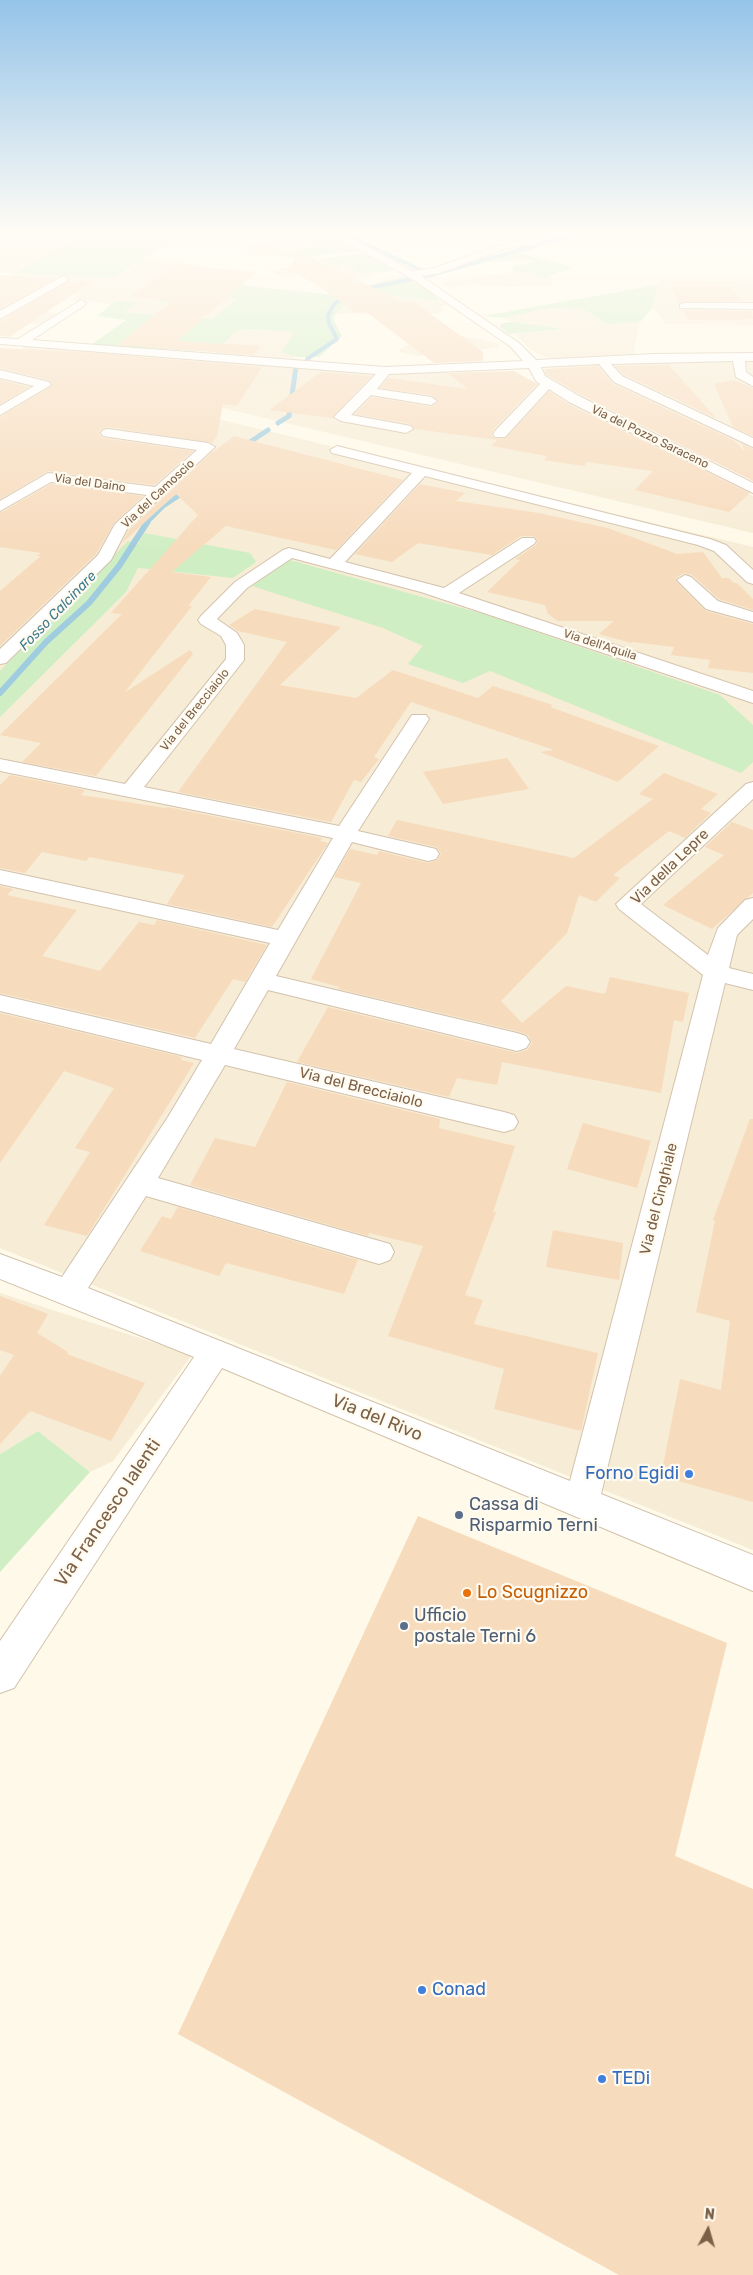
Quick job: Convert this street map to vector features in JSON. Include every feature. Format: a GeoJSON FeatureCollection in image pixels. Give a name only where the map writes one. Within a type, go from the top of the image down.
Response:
{"type":"FeatureCollection","features":[{"type":"Feature","properties":{"kind":"street"},"geometry":{"type":"LineString","coordinates":[[20,343],[27,338]]}},
{"type":"Feature","properties":{"kind":"street","name":"Via del Pozzo Saraceno"},"geometry":{"type":"LineString","coordinates":[[505,338],[515,345],[533,364],[540,378],[574,399],[753,489]]}},
{"type":"Feature","properties":{"kind":"street"},"geometry":{"type":"LineString","coordinates":[[0,341],[385,371],[602,360],[753,357]]}},
{"type":"Feature","properties":{"kind":"street"},"geometry":{"type":"LineString","coordinates":[[739,357],[740,374],[753,382]]}},
{"type":"Feature","properties":{"kind":"street"},"geometry":{"type":"LineString","coordinates":[[602,360],[618,379],[753,442]]}},
{"type":"Feature","properties":{"kind":"street"},"geometry":{"type":"LineString","coordinates":[[385,371],[368,391],[341,417],[406,429]]}},
{"type":"Feature","properties":{"kind":"street"},"geometry":{"type":"LineString","coordinates":[[0,374],[45,385],[0,411]]}},
{"type":"Feature","properties":{"kind":"street"},"geometry":{"type":"LineString","coordinates":[[500,434],[548,383]]}},
{"type":"Feature","properties":{"kind":"street"},"geometry":{"type":"LineString","coordinates":[[368,391],[430,401]]}},
{"type":"Feature","properties":{"kind":"street","name":"Via del Camoscio"},"geometry":{"type":"LineString","coordinates":[[0,659],[105,557],[120,527],[208,447],[108,433]]}},
{"type":"Feature","properties":{"kind":"street"},"geometry":{"type":"LineString","coordinates":[[337,450],[567,506],[753,556]]}},
{"type":"Feature","properties":{"kind":"street"},"geometry":{"type":"LineString","coordinates":[[334,564],[422,471]]}},
{"type":"Feature","properties":{"kind":"street","name":"Via del Daino"},"geometry":{"type":"LineString","coordinates":[[0,507],[48,477],[158,492]]}},
{"type":"Feature","properties":{"kind":"street"},"geometry":{"type":"LineString","coordinates":[[447,594],[528,541]]}},
{"type":"Feature","properties":{"kind":"street"},"geometry":{"type":"LineString","coordinates":[[720,548],[753,579]]}},
{"type":"Feature","properties":{"kind":"street","name":"Via dell'Aquila"},"geometry":{"type":"LineString","coordinates":[[289,553],[447,594],[720,686],[750,693]]}},
{"type":"Feature","properties":{"kind":"street","name":"Via del Brecciaiolo"},"geometry":{"type":"LineString","coordinates":[[130,791],[235,660],[235,645],[228,633],[207,620],[241,585],[289,553]]}},
{"type":"Feature","properties":{"kind":"street"},"geometry":{"type":"LineString","coordinates":[[685,580],[712,604],[753,617]]}},
{"type":"Feature","properties":{"kind":"street"},"geometry":{"type":"LineString","coordinates":[[69,1292],[139,1184],[218,1054],[346,834],[418,719]]}},
{"type":"Feature","properties":{"kind":"street"},"geometry":{"type":"LineString","coordinates":[[0,765],[346,834],[428,854]]}},
{"type":"Feature","properties":{"kind":"street","name":"Via della Lepre"},"geometry":{"type":"LineString","coordinates":[[753,788],[627,904],[716,973],[753,982]]}},
{"type":"Feature","properties":{"kind":"street"},"geometry":{"type":"LineString","coordinates":[[0,877],[285,938]]}},
{"type":"Feature","properties":{"kind":"street","name":"Via del Cinghiale"},"geometry":{"type":"LineString","coordinates":[[582,1502],[726,933],[753,906]]}},
{"type":"Feature","properties":{"kind":"street"},"geometry":{"type":"LineString","coordinates":[[261,980],[517,1042]]}},
{"type":"Feature","properties":{"kind":"street","name":"Via del Brecciaiolo"},"geometry":{"type":"LineString","coordinates":[[0,1002],[504,1122]]}},
{"type":"Feature","properties":{"kind":"street"},"geometry":{"type":"LineString","coordinates":[[139,1184],[379,1252]]}},
{"type":"Feature","properties":{"kind":"street","name":"Via del Rivo"},"geometry":{"type":"LineString","coordinates":[[0,1266],[216,1351],[753,1573]]}},
{"type":"Feature","properties":{"kind":"street","name":"Via Francesco Ialenti"},"geometry":{"type":"LineString","coordinates":[[0,1674],[216,1351]]}},
{"type":"Feature","properties":{"kind":"shaded area"},"geometry":{"type":"Polygon","coordinates":[[[229,338],[291,338],[283,352],[295,357],[294,359],[215,354],[229,338]]]}},
{"type":"Feature","properties":{"kind":"shaded area"},"geometry":{"type":"Polygon","coordinates":[[[442,338],[474,338],[498,343],[500,347],[437,356],[429,354],[418,356],[399,352],[400,349],[415,341],[442,338]]]}},
{"type":"Feature","properties":{"kind":"shaded area"},"geometry":{"type":"Polygon","coordinates":[[[520,338],[636,338],[633,354],[559,359],[544,357],[529,349],[520,338]]]}},
{"type":"Feature","properties":{"kind":"shaded area"},"geometry":{"type":"Polygon","coordinates":[[[25,346],[403,373],[504,373],[532,381],[753,496],[753,533],[10,358],[25,346]]]}},
{"type":"Feature","properties":{"kind":"shaded area"},"geometry":{"type":"Polygon","coordinates":[[[753,361],[753,481],[565,388],[548,369],[587,364],[753,361]]]}},
{"type":"Feature","properties":{"kind":"shaded area"},"geometry":{"type":"Polygon","coordinates":[[[0,367],[753,547],[753,1550],[0,1248],[0,367]]]}},
{"type":"Feature","properties":{"kind":"shaded area"},"geometry":{"type":"Polygon","coordinates":[[[0,1293],[192,1355],[113,1461],[90,1472],[38,1431],[0,1454],[0,1293]]]}},
{"type":"Feature","properties":{"kind":"green space"},"geometry":{"type":"Polygon","coordinates":[[[101,338],[229,338],[216,352],[91,345],[101,338]]]}},
{"type":"Feature","properties":{"kind":"green space"},"geometry":{"type":"Polygon","coordinates":[[[290,338],[340,338],[319,357],[295,357],[282,352],[290,338]]]}},
{"type":"Feature","properties":{"kind":"green space"},"geometry":{"type":"Polygon","coordinates":[[[144,533],[250,553],[256,562],[233,578],[138,568],[126,592],[0,717],[0,671],[128,541],[138,544],[144,533]]]}},
{"type":"Feature","properties":{"kind":"green space"},"geometry":{"type":"Polygon","coordinates":[[[290,560],[487,615],[720,695],[753,725],[753,762],[741,773],[490,671],[463,683],[408,664],[423,646],[383,628],[252,586],[290,560]]]}},
{"type":"Feature","properties":{"kind":"green space"},"geometry":{"type":"Polygon","coordinates":[[[38,1431],[90,1472],[0,1572],[0,1454],[38,1431]]]}},
{"type":"Feature","properties":{"kind":"building"},"geometry":{"type":"Polygon","coordinates":[[[126,338],[180,338],[177,341],[261,346],[253,355],[118,345],[126,338]]]}},
{"type":"Feature","properties":{"kind":"building"},"geometry":{"type":"Polygon","coordinates":[[[401,338],[464,338],[483,352],[483,361],[434,363],[401,338]]]}},
{"type":"Feature","properties":{"kind":"building"},"geometry":{"type":"Polygon","coordinates":[[[0,348],[83,352],[262,367],[237,406],[223,404],[217,436],[212,443],[108,427],[101,429],[99,434],[103,438],[193,451],[154,485],[48,471],[0,499],[0,417],[53,385],[49,380],[0,368],[0,348]]]}},
{"type":"Feature","properties":{"kind":"building"},"geometry":{"type":"Polygon","coordinates":[[[669,365],[716,418],[623,374],[615,366],[669,365]]]}},
{"type":"Feature","properties":{"kind":"building"},"geometry":{"type":"Polygon","coordinates":[[[598,366],[613,384],[735,441],[745,452],[741,443],[753,449],[753,481],[580,394],[546,375],[544,369],[598,366]]]}},
{"type":"Feature","properties":{"kind":"building"},"geometry":{"type":"Polygon","coordinates":[[[514,371],[537,384],[493,430],[491,435],[495,439],[506,438],[549,391],[568,404],[750,493],[729,512],[635,490],[653,471],[587,462],[584,466],[544,460],[547,456],[491,446],[497,440],[415,429],[411,424],[355,414],[372,397],[431,407],[439,402],[431,395],[380,388],[388,378],[468,389],[447,373],[514,371]]]}},
{"type":"Feature","properties":{"kind":"building"},"geometry":{"type":"Polygon","coordinates":[[[321,372],[371,376],[333,418],[269,410],[321,372]]]}},
{"type":"Feature","properties":{"kind":"building"},"geometry":{"type":"Polygon","coordinates":[[[0,380],[29,387],[0,404],[0,380]]]}},
{"type":"Feature","properties":{"kind":"building"},"geometry":{"type":"Polygon","coordinates":[[[734,380],[753,388],[753,436],[733,427],[714,384],[734,380]]]}},
{"type":"Feature","properties":{"kind":"building"},"geometry":{"type":"Polygon","coordinates":[[[234,436],[403,480],[336,550],[226,526],[172,572],[211,577],[188,606],[192,606],[124,693],[190,650],[193,654],[96,776],[22,762],[41,743],[0,735],[122,614],[111,613],[198,515],[176,494],[122,543],[129,530],[209,455],[234,436]]]}},
{"type":"Feature","properties":{"kind":"building"},"geometry":{"type":"Polygon","coordinates":[[[51,484],[143,496],[114,523],[96,554],[0,646],[0,591],[41,556],[37,556],[41,553],[0,547],[0,513],[51,484]]]}},
{"type":"Feature","properties":{"kind":"building"},"geometry":{"type":"Polygon","coordinates":[[[420,484],[465,493],[456,501],[539,513],[608,528],[677,554],[703,552],[722,578],[729,578],[734,583],[737,583],[753,599],[753,610],[719,599],[692,575],[684,573],[676,578],[676,581],[706,611],[753,624],[753,673],[708,668],[710,660],[671,655],[674,647],[631,643],[599,634],[614,621],[558,621],[548,614],[545,605],[487,592],[520,560],[515,559],[536,545],[538,540],[534,536],[521,536],[492,555],[418,543],[392,562],[355,554],[420,484]]]}},
{"type":"Feature","properties":{"kind":"building"},"geometry":{"type":"Polygon","coordinates":[[[255,609],[341,627],[280,685],[356,698],[393,670],[478,698],[493,686],[553,705],[550,707],[659,746],[618,782],[540,752],[554,750],[411,702],[374,757],[379,759],[361,782],[354,780],[331,822],[178,792],[287,642],[238,631],[229,625],[255,609]]]}},
{"type":"Feature","properties":{"kind":"building"},"geometry":{"type":"Polygon","coordinates":[[[507,758],[529,789],[443,804],[423,772],[507,758]]]}},
{"type":"Feature","properties":{"kind":"building"},"geometry":{"type":"Polygon","coordinates":[[[664,773],[718,794],[701,809],[711,813],[685,838],[669,831],[613,875],[620,878],[596,902],[579,895],[567,933],[501,1001],[522,1023],[566,986],[605,994],[610,977],[689,993],[683,1022],[674,1020],[661,1093],[502,1062],[497,1085],[457,1078],[449,1097],[297,1062],[328,1007],[517,1053],[527,1050],[532,1043],[528,1035],[517,1031],[338,989],[339,987],[311,979],[361,883],[334,877],[350,849],[377,855],[379,851],[428,863],[438,860],[441,853],[436,847],[388,836],[397,820],[574,858],[653,799],[639,794],[664,773]]]}},
{"type":"Feature","properties":{"kind":"building"},"geometry":{"type":"Polygon","coordinates":[[[10,775],[85,790],[81,795],[167,807],[322,838],[320,841],[328,843],[272,927],[167,904],[185,875],[89,857],[86,861],[42,852],[25,873],[0,868],[0,785],[10,775]]]}},
{"type":"Feature","properties":{"kind":"building"},"geometry":{"type":"Polygon","coordinates":[[[732,822],[753,830],[753,893],[712,929],[663,905],[724,855],[705,847],[732,822]]]}},
{"type":"Feature","properties":{"kind":"building"},"geometry":{"type":"Polygon","coordinates":[[[0,886],[13,889],[7,895],[77,910],[42,956],[100,971],[139,922],[154,925],[157,920],[267,945],[245,982],[233,979],[195,1038],[0,993],[0,886]]]}},
{"type":"Feature","properties":{"kind":"building"},"geometry":{"type":"Polygon","coordinates":[[[0,1013],[182,1057],[181,1060],[194,1063],[87,1236],[44,1225],[90,1152],[75,1148],[114,1088],[64,1071],[0,1163],[0,1013]]]}},
{"type":"Feature","properties":{"kind":"building"},"geometry":{"type":"Polygon","coordinates":[[[287,1082],[440,1119],[439,1128],[515,1146],[493,1212],[496,1212],[465,1295],[483,1300],[474,1324],[598,1353],[581,1431],[494,1409],[504,1369],[388,1336],[423,1246],[369,1233],[368,1236],[190,1185],[215,1138],[255,1147],[287,1082]]]}},
{"type":"Feature","properties":{"kind":"building"},"geometry":{"type":"Polygon","coordinates":[[[750,1119],[753,1119],[753,1502],[661,1476],[680,1379],[721,1390],[730,1321],[696,1312],[715,1221],[713,1220],[750,1119]]]}},
{"type":"Feature","properties":{"kind":"building"},"geometry":{"type":"Polygon","coordinates":[[[583,1123],[651,1141],[637,1188],[567,1169],[583,1123]]]}},
{"type":"Feature","properties":{"kind":"building"},"geometry":{"type":"Polygon","coordinates":[[[178,1207],[358,1260],[344,1294],[226,1263],[219,1276],[140,1251],[162,1216],[171,1219],[178,1207]]]}},
{"type":"Feature","properties":{"kind":"building"},"geometry":{"type":"Polygon","coordinates":[[[553,1230],[623,1243],[619,1280],[546,1267],[553,1230]]]}},
{"type":"Feature","properties":{"kind":"building"},"geometry":{"type":"Polygon","coordinates":[[[0,1296],[48,1314],[37,1333],[68,1352],[67,1354],[145,1383],[111,1441],[30,1411],[0,1444],[0,1376],[14,1355],[0,1350],[0,1296]]]}},
{"type":"Feature","properties":{"kind":"building"},"geometry":{"type":"Polygon","coordinates":[[[418,1516],[727,1643],[675,1856],[753,1889],[753,2275],[619,2275],[178,2034],[418,1516]]]}},
{"type":"Feature","properties":{"kind":"waterway","name":"Fosso Calcinare"},"geometry":{"type":"LineString","coordinates":[[307,359],[337,338]]}},
{"type":"Feature","properties":{"kind":"waterway","name":"Fosso Calcinare"},"geometry":{"type":"LineString","coordinates":[[278,423],[289,416],[296,367]]}},
{"type":"Feature","properties":{"kind":"waterway","name":"Fosso Calcinare"},"geometry":{"type":"LineString","coordinates":[[241,448],[268,430]]}},
{"type":"Feature","properties":{"kind":"waterway","name":"Fosso Calcinare"},"geometry":{"type":"LineString","coordinates":[[148,521],[163,506],[189,489]]}},
{"type":"Feature","properties":{"kind":"waterway","name":"Fosso Calcinare"},"geometry":{"type":"LineString","coordinates":[[0,693],[46,642],[89,603],[119,566],[148,521]]}},
{"type":"Feature","properties":{"kind":"place","name":"Forno Egidi"},"geometry":{"type":"Point","coordinates":[689,1474]}},
{"type":"Feature","properties":{"kind":"place","name":"Cassa di Risparmio Terni"},"geometry":{"type":"Point","coordinates":[459,1515]}},
{"type":"Feature","properties":{"kind":"place","name":"Lo Scugnizzo"},"geometry":{"type":"Point","coordinates":[467,1593]}},
{"type":"Feature","properties":{"kind":"place","name":"Ufficio postale Terni 6"},"geometry":{"type":"Point","coordinates":[404,1626]}},
{"type":"Feature","properties":{"kind":"place","name":"Conad"},"geometry":{"type":"Point","coordinates":[422,1990]}},
{"type":"Feature","properties":{"kind":"place","name":"TEDi"},"geometry":{"type":"Point","coordinates":[602,2079]}}]}
